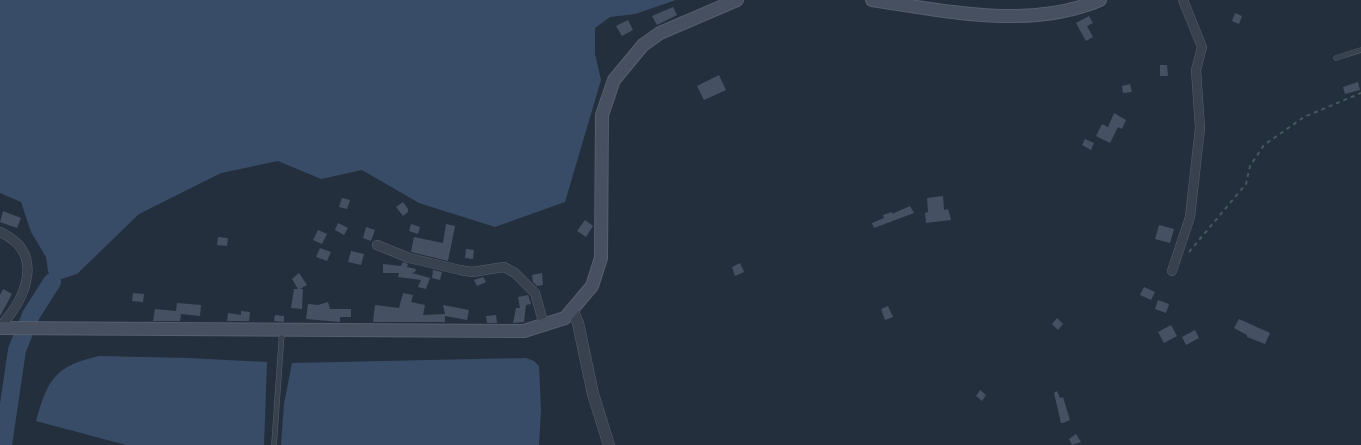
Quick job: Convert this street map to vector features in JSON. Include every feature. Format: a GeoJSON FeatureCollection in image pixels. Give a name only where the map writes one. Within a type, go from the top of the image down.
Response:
{"type":"FeatureCollection","features":[{"type":"Feature","properties":{"kind":"main road"},"geometry":{"type":"LineString","coordinates":[[4,328],[524,331],[565,318],[592,286],[601,258],[602,115],[614,80],[643,44],[660,33],[737,0]]}},
{"type":"Feature","properties":{"kind":"main road"},"geometry":{"type":"LineString","coordinates":[[872,0],[938,10],[1009,16],[1051,14],[1100,0]]}},
{"type":"Feature","properties":{"kind":"street"},"geometry":{"type":"LineString","coordinates":[[1172,271],[1190,217],[1200,128],[1196,70],[1202,47],[1183,0]]}},
{"type":"Feature","properties":{"kind":"street"},"geometry":{"type":"LineString","coordinates":[[0,232],[20,244],[28,280],[22,297],[4,328]]}},
{"type":"Feature","properties":{"kind":"street"},"geometry":{"type":"LineString","coordinates":[[377,245],[409,258],[460,270],[472,272],[504,267],[515,274],[535,293],[544,325]]}},
{"type":"Feature","properties":{"kind":"street"},"geometry":{"type":"LineString","coordinates":[[572,309],[578,322],[593,394],[609,445]]}},
{"type":"Feature","properties":{"kind":"lane"},"geometry":{"type":"LineString","coordinates":[[1336,58],[1361,50]]}},
{"type":"Feature","properties":{"kind":"lane"},"geometry":{"type":"LineString","coordinates":[[274,445],[282,330]]}},
{"type":"Feature","properties":{"kind":"path"},"geometry":{"type":"LineString","coordinates":[[1184,258],[1246,184],[1250,166],[1264,145],[1304,117],[1361,93]]}},
{"type":"Feature","properties":{"kind":"water"},"geometry":{"type":"Polygon","coordinates":[[[0,0],[676,0],[635,14],[610,17],[595,28],[595,54],[601,80],[565,202],[495,227],[419,203],[362,170],[321,179],[278,161],[221,173],[139,214],[77,274],[52,282],[46,257],[31,232],[21,202],[0,193],[0,0]]]}},
{"type":"Feature","properties":{"kind":"water"},"geometry":{"type":"Polygon","coordinates":[[[99,356],[267,362],[264,445],[126,445],[36,421],[45,395],[56,377],[72,364],[99,356]]]}},
{"type":"Feature","properties":{"kind":"water"},"geometry":{"type":"Polygon","coordinates":[[[526,358],[534,361],[539,366],[541,410],[539,445],[281,445],[284,404],[292,363],[526,358]]]}},
{"type":"Feature","properties":{"kind":"building"},"geometry":{"type":"Polygon","coordinates":[[[673,7],[677,15],[657,25],[652,16],[673,7]]]}},
{"type":"Feature","properties":{"kind":"building"},"geometry":{"type":"Polygon","coordinates":[[[1235,13],[1242,16],[1239,24],[1232,21],[1235,13]]]}},
{"type":"Feature","properties":{"kind":"building"},"geometry":{"type":"Polygon","coordinates":[[[1089,16],[1093,23],[1087,26],[1093,37],[1086,41],[1076,23],[1089,16]]]}},
{"type":"Feature","properties":{"kind":"building"},"geometry":{"type":"Polygon","coordinates":[[[628,20],[633,30],[622,36],[616,26],[628,20]]]}},
{"type":"Feature","properties":{"kind":"building"},"geometry":{"type":"Polygon","coordinates":[[[1160,65],[1167,65],[1168,76],[1160,76],[1160,65]]]}},
{"type":"Feature","properties":{"kind":"building"},"geometry":{"type":"Polygon","coordinates":[[[719,75],[726,90],[704,100],[697,86],[719,75]]]}},
{"type":"Feature","properties":{"kind":"building"},"geometry":{"type":"Polygon","coordinates":[[[1358,82],[1360,90],[1345,94],[1343,87],[1358,82]]]}},
{"type":"Feature","properties":{"kind":"building"},"geometry":{"type":"Polygon","coordinates":[[[1130,84],[1132,92],[1123,93],[1122,86],[1130,84]]]}},
{"type":"Feature","properties":{"kind":"building"},"geometry":{"type":"Polygon","coordinates":[[[1114,113],[1126,120],[1122,129],[1118,127],[1110,143],[1096,136],[1102,124],[1108,127],[1114,113]]]}},
{"type":"Feature","properties":{"kind":"building"},"geometry":{"type":"Polygon","coordinates":[[[1085,139],[1094,143],[1091,150],[1082,145],[1085,139]]]}},
{"type":"Feature","properties":{"kind":"building"},"geometry":{"type":"Polygon","coordinates":[[[943,196],[944,210],[948,209],[951,220],[926,223],[925,213],[928,212],[927,198],[943,196]]]}},
{"type":"Feature","properties":{"kind":"building"},"geometry":{"type":"Polygon","coordinates":[[[342,198],[350,200],[347,209],[339,207],[342,198]]]}},
{"type":"Feature","properties":{"kind":"building"},"geometry":{"type":"Polygon","coordinates":[[[403,202],[408,212],[403,216],[396,207],[403,202]]]}},
{"type":"Feature","properties":{"kind":"building"},"geometry":{"type":"Polygon","coordinates":[[[910,206],[914,213],[874,228],[872,223],[884,218],[883,215],[892,212],[892,214],[910,206]]]}},
{"type":"Feature","properties":{"kind":"building"},"geometry":{"type":"Polygon","coordinates":[[[3,211],[21,218],[17,228],[0,222],[3,211]]]}},
{"type":"Feature","properties":{"kind":"building"},"geometry":{"type":"Polygon","coordinates":[[[585,220],[593,226],[586,237],[577,231],[585,220]]]}},
{"type":"Feature","properties":{"kind":"building"},"geometry":{"type":"Polygon","coordinates":[[[338,223],[348,228],[344,235],[335,230],[338,223]]]}},
{"type":"Feature","properties":{"kind":"building"},"geometry":{"type":"Polygon","coordinates":[[[411,224],[420,227],[418,234],[409,231],[411,224]]]}},
{"type":"Feature","properties":{"kind":"building"},"geometry":{"type":"Polygon","coordinates":[[[446,224],[455,226],[448,261],[411,252],[414,237],[443,243],[446,224]]]}},
{"type":"Feature","properties":{"kind":"building"},"geometry":{"type":"Polygon","coordinates":[[[1159,225],[1174,229],[1170,243],[1155,239],[1159,225]]]}},
{"type":"Feature","properties":{"kind":"building"},"geometry":{"type":"Polygon","coordinates":[[[366,227],[375,230],[371,241],[363,238],[366,227]]]}},
{"type":"Feature","properties":{"kind":"building"},"geometry":{"type":"Polygon","coordinates":[[[318,230],[327,234],[322,244],[313,240],[318,230]]]}},
{"type":"Feature","properties":{"kind":"building"},"geometry":{"type":"Polygon","coordinates":[[[218,237],[228,238],[227,246],[217,245],[218,237]]]}},
{"type":"Feature","properties":{"kind":"building"},"geometry":{"type":"Polygon","coordinates":[[[320,248],[331,252],[327,261],[316,257],[320,248]]]}},
{"type":"Feature","properties":{"kind":"building"},"geometry":{"type":"Polygon","coordinates":[[[466,249],[474,250],[473,259],[465,258],[466,249]]]}},
{"type":"Feature","properties":{"kind":"building"},"geometry":{"type":"Polygon","coordinates":[[[351,251],[364,254],[361,265],[348,262],[351,251]]]}},
{"type":"Feature","properties":{"kind":"building"},"geometry":{"type":"Polygon","coordinates":[[[403,262],[408,264],[407,267],[416,269],[412,273],[430,278],[426,289],[418,287],[421,280],[398,277],[399,273],[383,273],[383,264],[401,266],[403,262]]]}},
{"type":"Feature","properties":{"kind":"building"},"geometry":{"type":"Polygon","coordinates":[[[740,263],[744,272],[735,276],[732,267],[740,263]]]}},
{"type":"Feature","properties":{"kind":"building"},"geometry":{"type":"Polygon","coordinates":[[[433,270],[442,272],[440,280],[432,278],[433,270]]]}},
{"type":"Feature","properties":{"kind":"building"},"geometry":{"type":"Polygon","coordinates":[[[299,273],[307,285],[300,289],[303,289],[302,309],[291,308],[294,289],[298,289],[292,279],[299,273]]]}},
{"type":"Feature","properties":{"kind":"building"},"geometry":{"type":"Polygon","coordinates":[[[542,273],[543,285],[537,286],[533,282],[532,275],[542,273]]]}},
{"type":"Feature","properties":{"kind":"building"},"geometry":{"type":"Polygon","coordinates":[[[483,277],[486,282],[477,286],[474,280],[483,277]]]}},
{"type":"Feature","properties":{"kind":"building"},"geometry":{"type":"Polygon","coordinates":[[[1144,287],[1155,292],[1151,300],[1140,295],[1144,287]]]}},
{"type":"Feature","properties":{"kind":"building"},"geometry":{"type":"Polygon","coordinates":[[[3,289],[12,294],[0,316],[0,295],[3,289]]]}},
{"type":"Feature","properties":{"kind":"building"},"geometry":{"type":"Polygon","coordinates":[[[133,293],[144,294],[143,302],[132,301],[133,293]]]}},
{"type":"Feature","properties":{"kind":"building"},"geometry":{"type":"Polygon","coordinates":[[[403,293],[413,295],[411,302],[425,305],[423,315],[445,314],[443,305],[469,310],[467,320],[445,316],[445,322],[373,322],[375,305],[399,308],[403,293]]]}},
{"type":"Feature","properties":{"kind":"building"},"geometry":{"type":"Polygon","coordinates":[[[528,295],[531,304],[526,305],[524,322],[513,323],[516,308],[520,308],[518,297],[528,295]]]}},
{"type":"Feature","properties":{"kind":"building"},"geometry":{"type":"Polygon","coordinates":[[[1158,300],[1169,304],[1166,313],[1155,309],[1158,300]]]}},
{"type":"Feature","properties":{"kind":"building"},"geometry":{"type":"Polygon","coordinates":[[[328,302],[330,309],[351,309],[351,317],[340,317],[340,322],[306,319],[308,304],[318,305],[328,302]]]}},
{"type":"Feature","properties":{"kind":"building"},"geometry":{"type":"Polygon","coordinates":[[[177,303],[201,305],[200,316],[181,314],[180,321],[153,321],[155,309],[176,311],[177,303]]]}},
{"type":"Feature","properties":{"kind":"building"},"geometry":{"type":"Polygon","coordinates":[[[888,306],[893,317],[885,320],[881,309],[888,306]]]}},
{"type":"Feature","properties":{"kind":"building"},"geometry":{"type":"Polygon","coordinates":[[[241,311],[250,312],[249,321],[227,321],[228,313],[241,315],[241,311]]]}},
{"type":"Feature","properties":{"kind":"building"},"geometry":{"type":"Polygon","coordinates":[[[275,315],[284,316],[284,322],[274,321],[275,315]]]}},
{"type":"Feature","properties":{"kind":"building"},"geometry":{"type":"Polygon","coordinates":[[[496,315],[497,323],[487,323],[486,316],[496,315]]]}},
{"type":"Feature","properties":{"kind":"building"},"geometry":{"type":"Polygon","coordinates":[[[1057,318],[1063,324],[1058,330],[1052,324],[1057,318]]]}},
{"type":"Feature","properties":{"kind":"building"},"geometry":{"type":"Polygon","coordinates":[[[1239,319],[1270,333],[1265,344],[1247,337],[1247,335],[1234,328],[1239,319]]]}},
{"type":"Feature","properties":{"kind":"building"},"geometry":{"type":"Polygon","coordinates":[[[1171,325],[1177,336],[1164,343],[1158,332],[1171,325]]]}},
{"type":"Feature","properties":{"kind":"building"},"geometry":{"type":"Polygon","coordinates":[[[1195,330],[1199,338],[1186,345],[1182,337],[1195,330]]]}},
{"type":"Feature","properties":{"kind":"building"},"geometry":{"type":"Polygon","coordinates":[[[980,390],[986,395],[982,401],[976,396],[980,390]]]}},
{"type":"Feature","properties":{"kind":"building"},"geometry":{"type":"Polygon","coordinates":[[[1057,391],[1060,398],[1063,397],[1070,420],[1063,423],[1061,423],[1054,393],[1057,391]]]}},
{"type":"Feature","properties":{"kind":"building"},"geometry":{"type":"Polygon","coordinates":[[[1076,434],[1081,442],[1072,445],[1069,439],[1076,434]]]}},
{"type":"Feature","properties":{"kind":"waterway"},"geometry":{"type":"LineString","coordinates":[[3,445],[17,350],[31,315],[52,282]]}}]}
